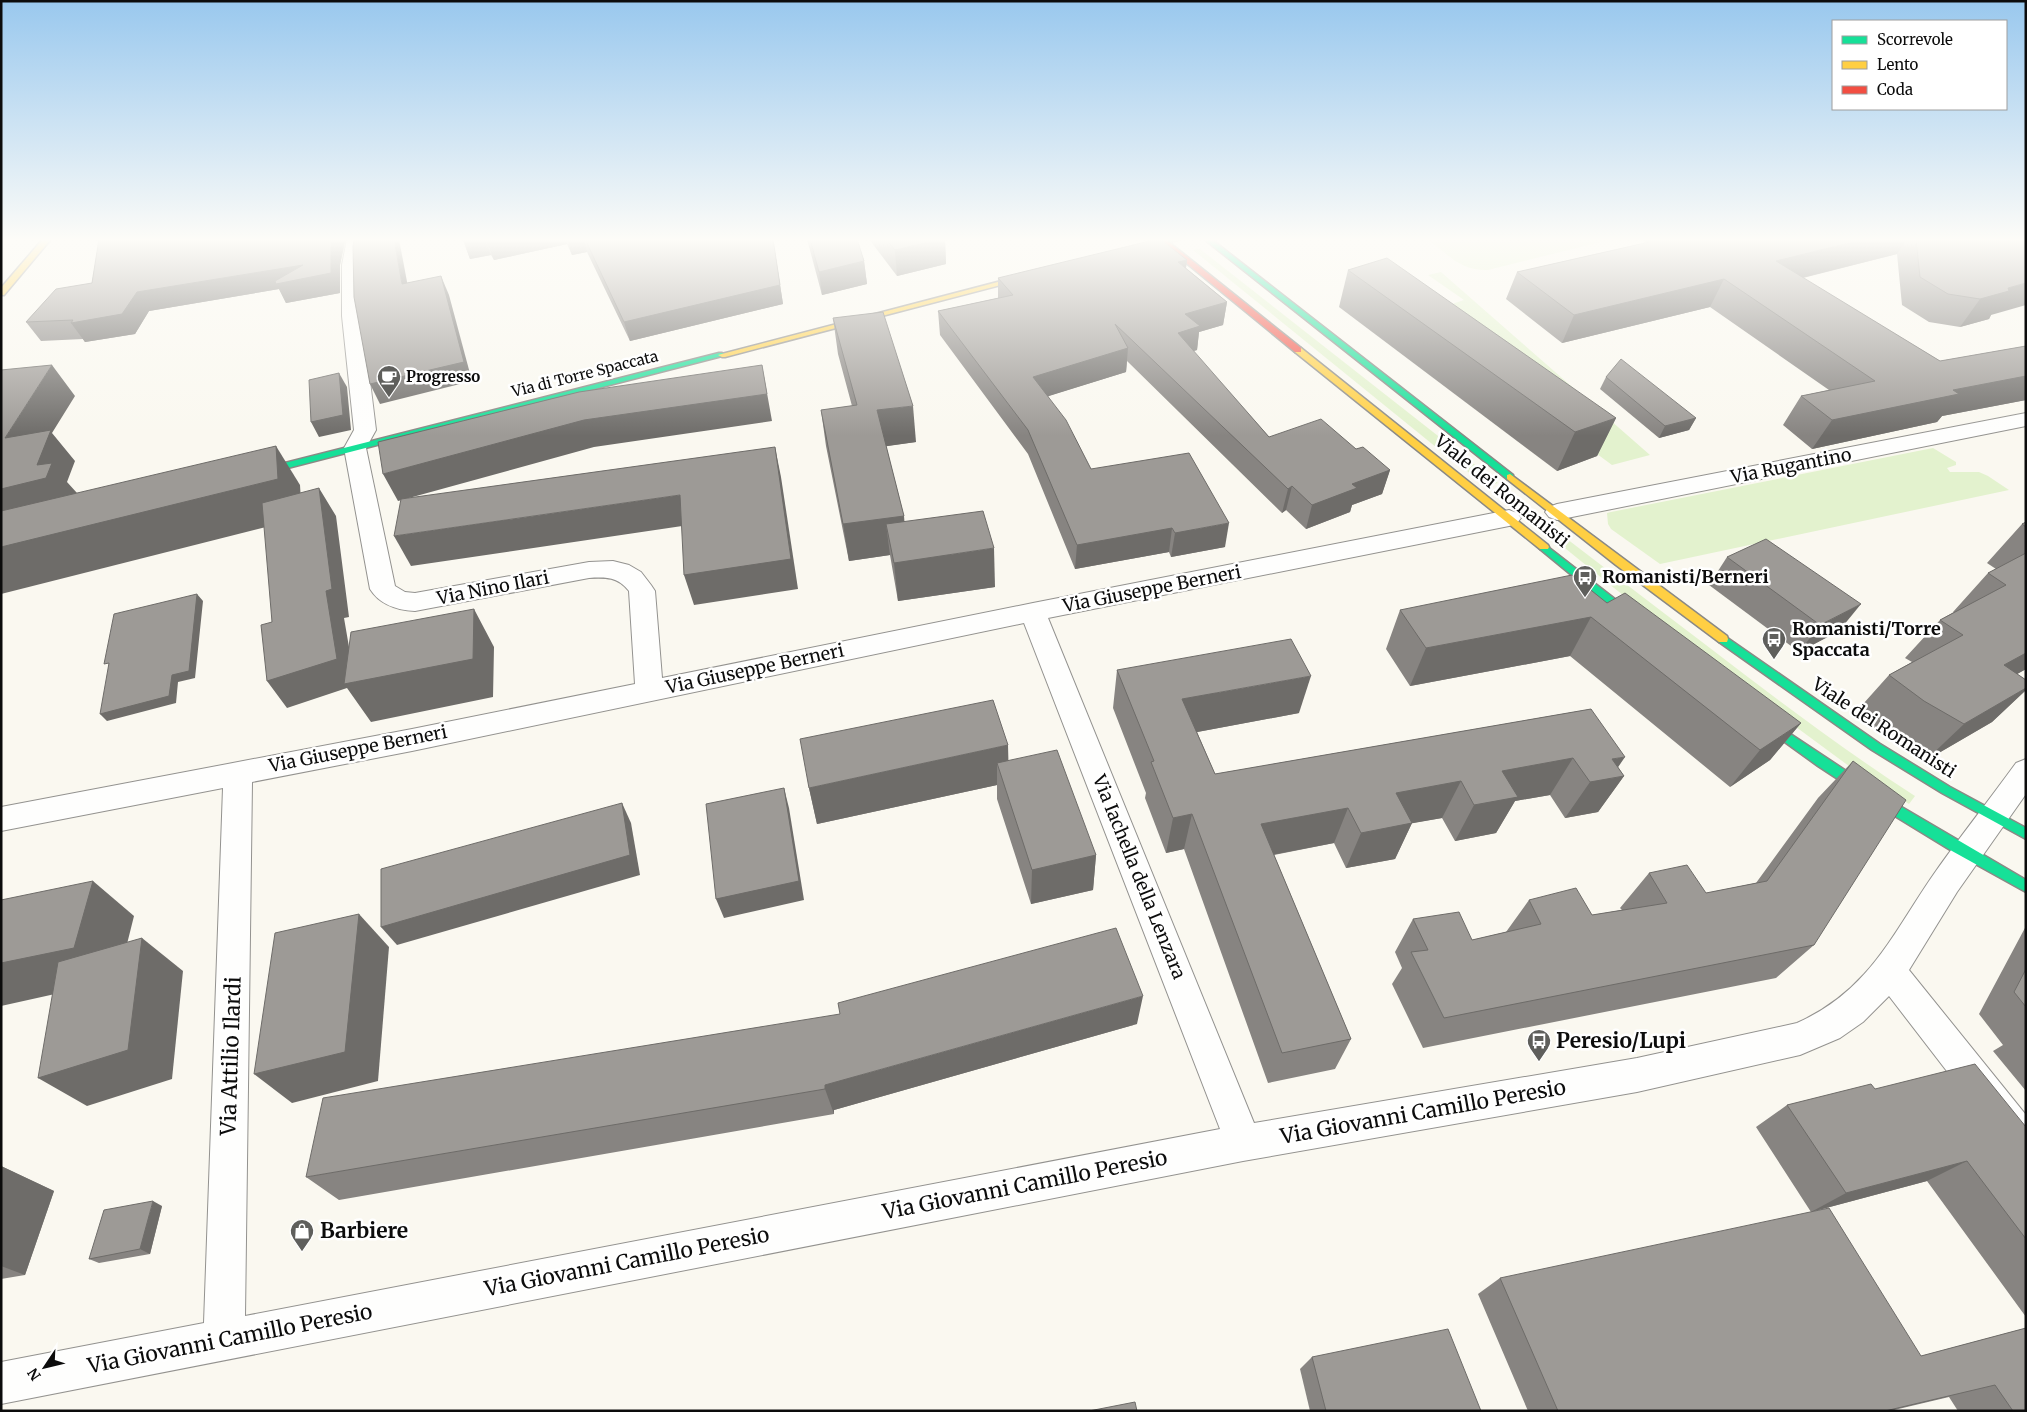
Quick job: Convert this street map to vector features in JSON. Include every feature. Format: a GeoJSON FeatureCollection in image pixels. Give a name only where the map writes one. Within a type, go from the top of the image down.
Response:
{"type":"FeatureCollection","features":[{"type":"Feature","properties":{"kind":"street"},"geometry":{"type":"LineString","coordinates":[[352,305],[365,430],[355,448]]}},
{"type":"Feature","properties":{"kind":"street","name":"Via di Torre Spaccata"},"geometry":{"type":"LineString","coordinates":[[240,477],[917,305]]}},
{"type":"Feature","properties":{"kind":"street","name":"Viale dei Romanisti"},"geometry":{"type":"LineString","coordinates":[[1247,305],[1652,634]]}},
{"type":"Feature","properties":{"kind":"street","name":"Viale dei Romanisti"},"geometry":{"type":"LineString","coordinates":[[1292,305],[1632,572],[1833,718],[1901,763],[2026,834]]}},
{"type":"Feature","properties":{"kind":"street","name":"Via Rugantino"},"geometry":{"type":"LineString","coordinates":[[1556,512],[2026,419]]}},
{"type":"Feature","properties":{"kind":"street","name":"Via Nino Ilari"},"geometry":{"type":"LineString","coordinates":[[355,448],[380,583],[389,595],[397,600],[406,602],[424,601],[589,570],[612,569],[622,571],[634,578],[642,591],[649,691]]}},
{"type":"Feature","properties":{"kind":"street","name":"Via Giuseppe Berneri"},"geometry":{"type":"LineString","coordinates":[[1,819],[412,740],[1033,612],[1509,518]]}},
{"type":"Feature","properties":{"kind":"street","name":"Via Iachella della Lenzara"},"geometry":{"type":"LineString","coordinates":[[1033,612],[1227,1099],[1242,1143]]}},
{"type":"Feature","properties":{"kind":"street"},"geometry":{"type":"LineString","coordinates":[[1750,710],[1847,781],[1966,854],[2026,887]]}},
{"type":"Feature","properties":{"kind":"street","name":"Via Giovanni Camillo Peresio"},"geometry":{"type":"LineString","coordinates":[[1,1383],[1242,1143],[1637,1075],[1781,1044],[1817,1033],[1832,1025],[1859,1006],[1890,972],[1945,883],[2026,771]]}},
{"type":"Feature","properties":{"kind":"street","name":"Via Attilio Ilardi"},"geometry":{"type":"LineString","coordinates":[[224,1339],[238,772]]}},
{"type":"Feature","properties":{"kind":"street"},"geometry":{"type":"LineString","coordinates":[[1890,972],[2026,1144]]}},
{"type":"Feature","properties":{"kind":"green space"},"geometry":{"type":"Polygon","coordinates":[[[1261,305],[1271,305],[1498,483],[1487,486],[1447,456],[1261,305]]]}},
{"type":"Feature","properties":{"kind":"green space"},"geometry":{"type":"Polygon","coordinates":[[[1394,305],[1426,305],[1440,308],[1449,305],[1479,305],[1650,455],[1612,465],[1394,305]]]}},
{"type":"Feature","properties":{"kind":"green space"},"geometry":{"type":"Polygon","coordinates":[[[1933,448],[1956,462],[1956,465],[1947,468],[1950,472],[1979,472],[2009,490],[1660,564],[1611,529],[1608,524],[1607,513],[1611,512],[1933,448]]]}},
{"type":"Feature","properties":{"kind":"green space"},"geometry":{"type":"Polygon","coordinates":[[[1508,493],[1783,703],[1861,760],[1915,796],[1909,804],[1853,769],[1614,588],[1501,496],[1508,493]]]}},
{"type":"Feature","properties":{"kind":"building"},"geometry":{"type":"Polygon","coordinates":[[[42,305],[128,305],[122,314],[71,323],[73,320],[26,322],[42,305]]]}},
{"type":"Feature","properties":{"kind":"building"},"geometry":{"type":"Polygon","coordinates":[[[355,305],[449,305],[464,362],[370,384],[355,305]]]}},
{"type":"Feature","properties":{"kind":"building"},"geometry":{"type":"Polygon","coordinates":[[[616,305],[696,305],[624,322],[616,305]]]}},
{"type":"Feature","properties":{"kind":"building"},"geometry":{"type":"Polygon","coordinates":[[[967,305],[1217,305],[1185,314],[1200,326],[1178,333],[1269,437],[1321,419],[1356,449],[1363,447],[1390,470],[1352,484],[1357,488],[1312,505],[1292,486],[1288,489],[1115,324],[1128,348],[1033,377],[1066,420],[1091,469],[1189,453],[1229,523],[1175,533],[1172,528],[1077,545],[1028,430],[938,311],[967,305]]]}},
{"type":"Feature","properties":{"kind":"building"},"geometry":{"type":"Polygon","coordinates":[[[1397,305],[1454,305],[1616,418],[1575,432],[1397,305]]]}},
{"type":"Feature","properties":{"kind":"building"},"geometry":{"type":"Polygon","coordinates":[[[1561,305],[1616,305],[1574,315],[1561,305]]]}},
{"type":"Feature","properties":{"kind":"building"},"geometry":{"type":"Polygon","coordinates":[[[1762,305],[1848,305],[1940,361],[2026,346],[2026,376],[1953,390],[1959,394],[1832,420],[1801,396],[1875,381],[1762,305]]]}},
{"type":"Feature","properties":{"kind":"building"},"geometry":{"type":"Polygon","coordinates":[[[883,312],[913,406],[877,410],[904,516],[843,524],[821,410],[857,405],[833,318],[883,312]]]}},
{"type":"Feature","properties":{"kind":"building"},"geometry":{"type":"Polygon","coordinates":[[[1621,359],[1696,418],[1665,426],[1606,377],[1621,359]]]}},
{"type":"Feature","properties":{"kind":"building"},"geometry":{"type":"Polygon","coordinates":[[[52,365],[5,438],[51,430],[37,465],[52,463],[46,478],[1,489],[1,370],[52,365]]]}},
{"type":"Feature","properties":{"kind":"building"},"geometry":{"type":"Polygon","coordinates":[[[762,365],[767,394],[584,420],[383,474],[378,442],[579,392],[762,365]]]}},
{"type":"Feature","properties":{"kind":"building"},"geometry":{"type":"Polygon","coordinates":[[[339,373],[343,415],[311,422],[309,380],[339,373]]]}},
{"type":"Feature","properties":{"kind":"building"},"geometry":{"type":"Polygon","coordinates":[[[276,446],[278,479],[1,547],[1,511],[276,446]]]}},
{"type":"Feature","properties":{"kind":"building"},"geometry":{"type":"Polygon","coordinates":[[[775,447],[791,559],[684,575],[680,495],[394,536],[401,499],[775,447]]]}},
{"type":"Feature","properties":{"kind":"building"},"geometry":{"type":"Polygon","coordinates":[[[319,488],[332,589],[326,591],[337,659],[267,681],[261,625],[272,622],[262,503],[319,488]]]}},
{"type":"Feature","properties":{"kind":"building"},"geometry":{"type":"Polygon","coordinates":[[[983,511],[994,548],[894,563],[886,524],[983,511]]]}},
{"type":"Feature","properties":{"kind":"building"},"geometry":{"type":"Polygon","coordinates":[[[1766,539],[1861,604],[1820,625],[1727,557],[1766,539]]]}},
{"type":"Feature","properties":{"kind":"building"},"geometry":{"type":"Polygon","coordinates":[[[2026,553],[2026,653],[2004,665],[2026,680],[2026,688],[1964,724],[1924,701],[1889,675],[1963,635],[1940,620],[2006,585],[1988,573],[2026,553]]]}},
{"type":"Feature","properties":{"kind":"building"},"geometry":{"type":"Polygon","coordinates":[[[1572,575],[1607,603],[1625,593],[1801,723],[1760,750],[1591,617],[1426,648],[1400,610],[1572,575]]]}},
{"type":"Feature","properties":{"kind":"building"},"geometry":{"type":"Polygon","coordinates":[[[197,594],[189,671],[172,675],[169,696],[100,714],[109,663],[104,664],[114,614],[197,594]]]}},
{"type":"Feature","properties":{"kind":"building"},"geometry":{"type":"Polygon","coordinates":[[[474,609],[473,659],[344,684],[351,632],[474,609]]]}},
{"type":"Feature","properties":{"kind":"building"},"geometry":{"type":"Polygon","coordinates":[[[1291,639],[1311,676],[1182,699],[1215,774],[1591,709],[1625,757],[1612,759],[1624,776],[1590,782],[1573,758],[1502,771],[1518,797],[1474,805],[1461,781],[1396,793],[1412,823],[1361,833],[1348,808],[1261,824],[1351,1039],[1282,1053],[1192,814],[1173,818],[1151,762],[1154,761],[1117,670],[1291,639]]]}},
{"type":"Feature","properties":{"kind":"building"},"geometry":{"type":"Polygon","coordinates":[[[993,700],[1008,745],[809,788],[800,739],[993,700]]]}},
{"type":"Feature","properties":{"kind":"building"},"geometry":{"type":"Polygon","coordinates":[[[1057,750],[1096,855],[1032,870],[997,763],[1057,750]]]}},
{"type":"Feature","properties":{"kind":"building"},"geometry":{"type":"Polygon","coordinates":[[[1853,761],[1906,800],[1814,945],[1444,1018],[1411,952],[1428,950],[1413,919],[1459,912],[1472,940],[1541,924],[1529,900],[1576,888],[1592,915],[1667,903],[1649,873],[1687,865],[1706,893],[1767,881],[1853,761]]]}},
{"type":"Feature","properties":{"kind":"building"},"geometry":{"type":"Polygon","coordinates":[[[784,788],[799,881],[716,899],[706,804],[784,788]]]}},
{"type":"Feature","properties":{"kind":"building"},"geometry":{"type":"Polygon","coordinates":[[[622,803],[630,855],[381,927],[381,869],[622,803]]]}},
{"type":"Feature","properties":{"kind":"building"},"geometry":{"type":"Polygon","coordinates":[[[93,881],[74,948],[1,963],[1,900],[93,881]]]}},
{"type":"Feature","properties":{"kind":"building"},"geometry":{"type":"Polygon","coordinates":[[[359,914],[345,1052],[254,1074],[275,933],[359,914]]]}},
{"type":"Feature","properties":{"kind":"building"},"geometry":{"type":"Polygon","coordinates":[[[1116,928],[1143,996],[825,1085],[825,1089],[306,1177],[323,1098],[840,1014],[838,1003],[1116,928]]]}},
{"type":"Feature","properties":{"kind":"building"},"geometry":{"type":"Polygon","coordinates":[[[142,938],[128,1050],[38,1078],[58,962],[142,938]]]}},
{"type":"Feature","properties":{"kind":"building"},"geometry":{"type":"Polygon","coordinates":[[[2026,969],[2026,1007],[2014,992],[2026,969]]]}},
{"type":"Feature","properties":{"kind":"building"},"geometry":{"type":"Polygon","coordinates":[[[1975,1064],[2026,1127],[2026,1239],[1967,1161],[1846,1193],[1787,1105],[1871,1084],[1875,1089],[1975,1064]]]}},
{"type":"Feature","properties":{"kind":"building"},"geometry":{"type":"Polygon","coordinates":[[[153,1201],[140,1249],[89,1259],[104,1210],[153,1201]]]}},
{"type":"Feature","properties":{"kind":"building"},"geometry":{"type":"Polygon","coordinates":[[[1829,1208],[1921,1356],[2026,1328],[2026,1411],[2013,1411],[1995,1385],[1885,1411],[1558,1411],[1500,1278],[1829,1208]]]}},
{"type":"Feature","properties":{"kind":"building"},"geometry":{"type":"Polygon","coordinates":[[[1448,1329],[1481,1411],[1326,1411],[1312,1357],[1448,1329]]]}},
{"type":"Feature","properties":{"kind":"building"},"geometry":{"type":"Polygon","coordinates":[[[1135,1402],[1137,1411],[1089,1411],[1135,1402]]]}},
{"type":"Feature","properties":{"kind":"traffic: fast"},"geometry":{"type":"LineString","coordinates":[[1291,305],[1510,477]]}},
{"type":"Feature","properties":{"kind":"traffic: fast"},"geometry":{"type":"LineString","coordinates":[[253,474],[722,355]]}},
{"type":"Feature","properties":{"kind":"traffic: fast"},"geometry":{"type":"LineString","coordinates":[[1544,547],[1639,624]]}},
{"type":"Feature","properties":{"kind":"traffic: fast"},"geometry":{"type":"LineString","coordinates":[[1723,639],[1876,747],[1946,790],[2026,834]]}},
{"type":"Feature","properties":{"kind":"traffic: fast"},"geometry":{"type":"LineString","coordinates":[[1757,716],[1789,740],[1889,806],[2026,887]]}},
{"type":"Feature","properties":{"kind":"traffic: slow"},"geometry":{"type":"LineString","coordinates":[[722,355],[918,305]]}},
{"type":"Feature","properties":{"kind":"traffic: slow"},"geometry":{"type":"LineString","coordinates":[[1298,350],[1544,547]]}},
{"type":"Feature","properties":{"kind":"traffic: slow"},"geometry":{"type":"LineString","coordinates":[[1510,477],[1620,563],[1723,639]]}},
{"type":"Feature","properties":{"kind":"traffic: jam"},"geometry":{"type":"LineString","coordinates":[[1242,305],[1298,350]]}},
{"type":"Feature","properties":{"kind":"place","name":"Progresso"},"geometry":{"type":"Point","coordinates":[389,398]}},
{"type":"Feature","properties":{"kind":"place","name":"Romanisti/Berneri"},"geometry":{"type":"Point","coordinates":[1585,598]}},
{"type":"Feature","properties":{"kind":"place","name":"Romanisti/Torre Spaccata"},"geometry":{"type":"Point","coordinates":[1774,660]}},
{"type":"Feature","properties":{"kind":"place","name":"Peresio/Lupi"},"geometry":{"type":"Point","coordinates":[1539,1062]}},
{"type":"Feature","properties":{"kind":"place","name":"Barbiere"},"geometry":{"type":"Point","coordinates":[302,1252]}}]}
